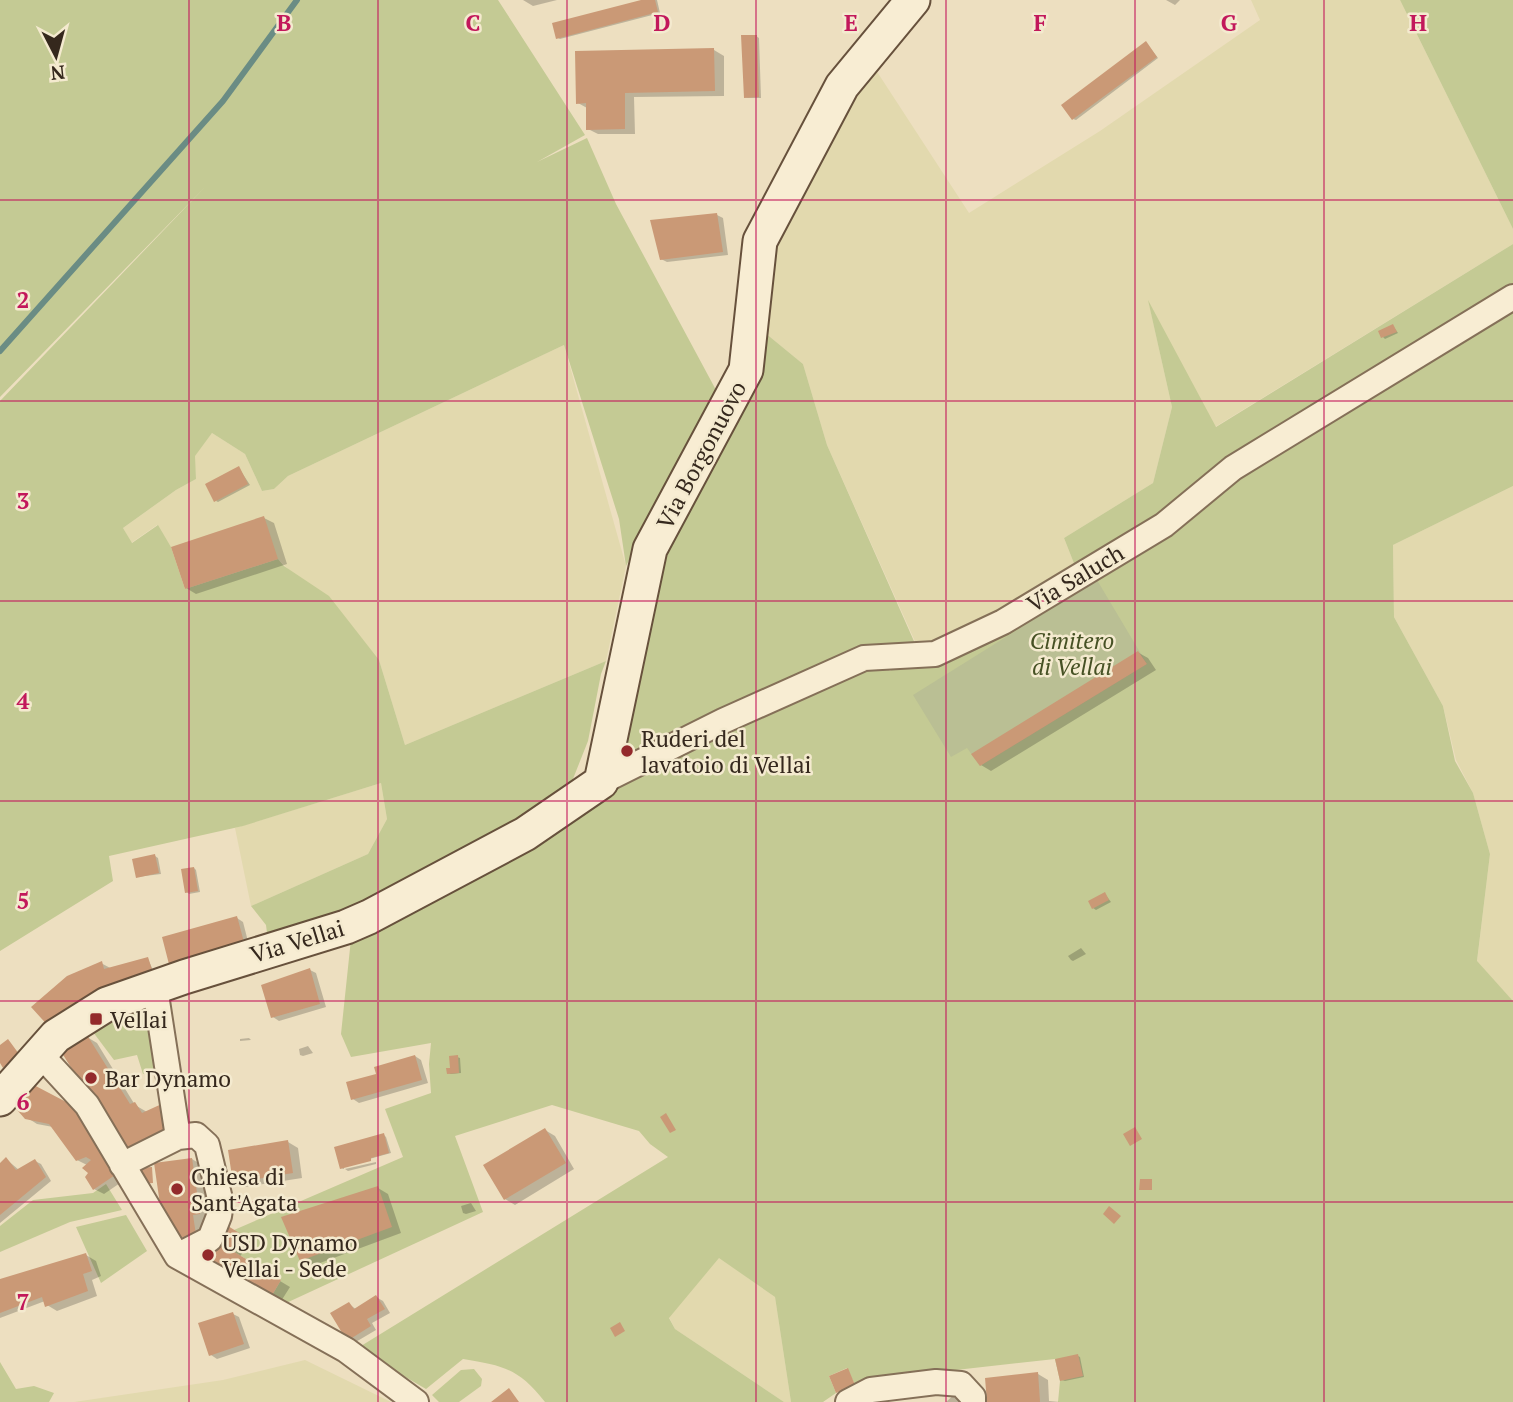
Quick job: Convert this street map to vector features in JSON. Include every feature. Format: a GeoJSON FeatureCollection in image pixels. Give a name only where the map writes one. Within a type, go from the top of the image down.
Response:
{"type":"FeatureCollection","features":[{"type":"Feature","properties":{"kind":"street","name":"Via Borgonuovo"},"geometry":{"type":"LineString","coordinates":[[601,782],[650,550],[746,370],[760,241],[842,86],[913,0]]}},
{"type":"Feature","properties":{"kind":"street","name":"Via Saluch"},"geometry":{"type":"LineString","coordinates":[[601,782],[723,721],[864,658],[935,654],[1003,622],[1164,524],[1233,468],[1513,297]]}},
{"type":"Feature","properties":{"kind":"street","name":"Via Vellai"},"geometry":{"type":"LineString","coordinates":[[0,1099],[56,1036],[107,1004],[346,927],[369,917],[525,834],[601,782]]}},
{"type":"Feature","properties":{"kind":"street"},"geometry":{"type":"LineString","coordinates":[[155,988],[178,1137]]}},
{"type":"Feature","properties":{"kind":"street"},"geometry":{"type":"LineString","coordinates":[[40,1054],[87,1105],[177,1256],[346,1350],[416,1402]]}},
{"type":"Feature","properties":{"kind":"street"},"geometry":{"type":"LineString","coordinates":[[122,1165],[178,1137],[196,1135],[208,1145],[221,1203],[219,1218],[210,1239],[177,1256]]}},
{"type":"Feature","properties":{"kind":"street"},"geometry":{"type":"LineString","coordinates":[[848,1402],[871,1390],[936,1382],[961,1384],[973,1397],[973,1402]]}},
{"type":"Feature","properties":{"kind":"shaded area"},"geometry":{"type":"Polygon","coordinates":[[[1251,0],[1400,0],[1513,229],[1513,244],[1215,427],[1149,304],[1172,407],[1153,483],[1064,538],[1077,571],[932,645],[918,648],[827,445],[803,364],[764,332],[769,242],[872,64],[969,213],[1100,131],[1260,20],[1251,0]]]}},
{"type":"Feature","properties":{"kind":"shaded area"},"geometry":{"type":"Polygon","coordinates":[[[564,345],[626,566],[606,661],[405,745],[379,660],[278,559],[185,589],[171,547],[157,525],[131,543],[123,528],[196,479],[194,456],[212,433],[245,454],[262,491],[274,489],[288,476],[564,345]]]}},
{"type":"Feature","properties":{"kind":"shaded area"},"geometry":{"type":"Polygon","coordinates":[[[1513,486],[1513,1001],[1477,962],[1490,854],[1473,793],[1456,760],[1443,706],[1394,617],[1393,545],[1513,486]]]}},
{"type":"Feature","properties":{"kind":"shaded area"},"geometry":{"type":"Polygon","coordinates":[[[381,783],[387,819],[368,854],[251,906],[235,828],[381,783]]]}},
{"type":"Feature","properties":{"kind":"shaded area"},"geometry":{"type":"Polygon","coordinates":[[[719,1257],[775,1297],[791,1402],[784,1402],[675,1329],[669,1317],[719,1257]]]}},
{"type":"Feature","properties":{"kind":"shaded area"},"geometry":{"type":"Polygon","coordinates":[[[305,1360],[391,1402],[74,1402],[223,1380],[305,1360]]]}},
{"type":"Feature","properties":{"kind":"green space"},"geometry":{"type":"Polygon","coordinates":[[[0,0],[498,0],[585,135],[537,162],[587,138],[616,204],[716,390],[626,566],[619,519],[564,345],[288,476],[274,489],[262,491],[245,454],[212,433],[195,456],[196,479],[123,528],[132,543],[158,525],[171,547],[185,589],[278,559],[284,566],[329,596],[379,660],[405,745],[606,661],[588,741],[567,794],[408,890],[268,941],[266,925],[251,906],[368,854],[387,819],[381,783],[243,826],[109,856],[113,881],[0,951],[0,401],[207,185],[0,397],[0,0]]]}},
{"type":"Feature","properties":{"kind":"green space"},"geometry":{"type":"Polygon","coordinates":[[[1400,0],[1513,0],[1513,229],[1400,0]]]}},
{"type":"Feature","properties":{"kind":"green space"},"geometry":{"type":"Polygon","coordinates":[[[1513,244],[1513,486],[1393,545],[1394,617],[1443,706],[1455,761],[1473,793],[1490,854],[1477,961],[1513,1001],[1513,1402],[1058,1402],[1060,1381],[1055,1359],[855,1385],[847,1368],[829,1376],[836,1393],[823,1402],[791,1402],[775,1297],[719,1258],[669,1318],[675,1329],[784,1402],[545,1402],[527,1382],[509,1370],[463,1359],[426,1389],[361,1351],[361,1346],[668,1157],[650,1144],[639,1131],[552,1105],[455,1136],[483,1212],[284,1304],[268,1302],[281,1280],[231,1250],[234,1230],[403,1157],[385,1109],[431,1093],[431,1043],[351,1057],[341,1034],[351,939],[399,920],[479,878],[550,834],[648,767],[871,662],[891,671],[868,647],[669,739],[656,741],[642,762],[618,746],[660,551],[764,332],[803,364],[827,445],[917,648],[932,645],[1077,571],[1064,538],[1153,483],[1172,407],[1148,300],[1216,427],[1513,244]]]}},
{"type":"Feature","properties":{"kind":"green space","name":"Cimitero di Vellai"},"geometry":{"type":"Polygon","coordinates":[[[1097,580],[1147,664],[980,766],[967,748],[951,757],[913,695],[1097,580]]]}},
{"type":"Feature","properties":{"kind":"green space"},"geometry":{"type":"Polygon","coordinates":[[[147,1003],[161,1067],[143,1074],[137,1055],[114,1060],[93,1032],[132,1008],[147,1003]]]}},
{"type":"Feature","properties":{"kind":"green space"},"geometry":{"type":"Polygon","coordinates":[[[106,1184],[122,1210],[70,1222],[0,1252],[0,1226],[33,1200],[93,1193],[106,1184]]]}},
{"type":"Feature","properties":{"kind":"green space"},"geometry":{"type":"Polygon","coordinates":[[[126,1215],[147,1251],[101,1283],[76,1227],[126,1215]]]}},
{"type":"Feature","properties":{"kind":"green space"},"geometry":{"type":"Polygon","coordinates":[[[0,1362],[16,1389],[34,1386],[54,1393],[49,1402],[0,1402],[0,1362]]]}},
{"type":"Feature","properties":{"kind":"green space"},"geometry":{"type":"Polygon","coordinates":[[[474,1369],[482,1379],[481,1386],[459,1402],[439,1402],[432,1395],[461,1370],[474,1369]]]}},
{"type":"Feature","properties":{"kind":"building"},"geometry":{"type":"Polygon","coordinates":[[[641,0],[655,0],[658,12],[556,39],[552,23],[641,0]]]}},
{"type":"Feature","properties":{"kind":"building"},"geometry":{"type":"Polygon","coordinates":[[[741,35],[757,35],[759,97],[744,98],[741,35]]]}},
{"type":"Feature","properties":{"kind":"building"},"geometry":{"type":"Polygon","coordinates":[[[1146,41],[1157,57],[1072,120],[1061,105],[1146,41]]]}},
{"type":"Feature","properties":{"kind":"building"},"geometry":{"type":"Polygon","coordinates":[[[714,48],[715,91],[625,93],[625,129],[586,130],[586,103],[576,104],[575,51],[714,48]]]}},
{"type":"Feature","properties":{"kind":"building"},"geometry":{"type":"Polygon","coordinates":[[[717,213],[723,252],[660,260],[650,220],[717,213]]]}},
{"type":"Feature","properties":{"kind":"building"},"geometry":{"type":"Polygon","coordinates":[[[1393,324],[1397,332],[1381,338],[1378,331],[1393,324]]]}},
{"type":"Feature","properties":{"kind":"building"},"geometry":{"type":"Polygon","coordinates":[[[239,466],[248,484],[214,502],[205,484],[239,466]]]}},
{"type":"Feature","properties":{"kind":"building"},"geometry":{"type":"Polygon","coordinates":[[[264,516],[278,559],[185,589],[171,547],[264,516]]]}},
{"type":"Feature","properties":{"kind":"building"},"geometry":{"type":"Polygon","coordinates":[[[1138,651],[1147,664],[980,766],[971,754],[1138,651]]]}},
{"type":"Feature","properties":{"kind":"building"},"geometry":{"type":"Polygon","coordinates":[[[155,854],[159,873],[136,878],[132,859],[155,854]]]}},
{"type":"Feature","properties":{"kind":"building"},"geometry":{"type":"Polygon","coordinates":[[[194,867],[198,891],[185,893],[181,869],[194,867]]]}},
{"type":"Feature","properties":{"kind":"building"},"geometry":{"type":"Polygon","coordinates":[[[1105,892],[1109,900],[1092,909],[1088,901],[1105,892]]]}},
{"type":"Feature","properties":{"kind":"building"},"geometry":{"type":"Polygon","coordinates":[[[237,916],[246,950],[171,972],[162,937],[237,916]]]}},
{"type":"Feature","properties":{"kind":"building"},"geometry":{"type":"Polygon","coordinates":[[[148,957],[154,976],[51,1029],[31,1007],[67,976],[102,961],[104,969],[148,957]]]}},
{"type":"Feature","properties":{"kind":"building"},"geometry":{"type":"Polygon","coordinates":[[[310,968],[320,1004],[271,1018],[261,985],[310,968]]]}},
{"type":"Feature","properties":{"kind":"building"},"geometry":{"type":"Polygon","coordinates":[[[87,1035],[130,1104],[135,1102],[142,1113],[166,1102],[169,1129],[123,1150],[60,1050],[87,1035]]]}},
{"type":"Feature","properties":{"kind":"building"},"geometry":{"type":"Polygon","coordinates":[[[8,1039],[19,1054],[3,1068],[0,1063],[0,1045],[8,1039]]]}},
{"type":"Feature","properties":{"kind":"building"},"geometry":{"type":"Polygon","coordinates":[[[415,1055],[422,1080],[351,1100],[346,1082],[376,1074],[374,1067],[415,1055]]]}},
{"type":"Feature","properties":{"kind":"building"},"geometry":{"type":"Polygon","coordinates":[[[458,1055],[459,1073],[447,1074],[446,1068],[450,1068],[449,1056],[458,1055]]]}},
{"type":"Feature","properties":{"kind":"building"},"geometry":{"type":"Polygon","coordinates":[[[30,1083],[70,1104],[118,1173],[93,1190],[85,1177],[88,1173],[82,1168],[91,1160],[86,1157],[76,1161],[49,1124],[25,1119],[12,1104],[30,1083]]]}},
{"type":"Feature","properties":{"kind":"building"},"geometry":{"type":"Polygon","coordinates":[[[666,1113],[676,1130],[670,1133],[660,1117],[666,1113]]]}},
{"type":"Feature","properties":{"kind":"building"},"geometry":{"type":"Polygon","coordinates":[[[1135,1127],[1142,1139],[1130,1146],[1123,1134],[1135,1127]]]}},
{"type":"Feature","properties":{"kind":"building"},"geometry":{"type":"Polygon","coordinates":[[[545,1128],[566,1163],[504,1200],[483,1165],[545,1128]]]}},
{"type":"Feature","properties":{"kind":"building"},"geometry":{"type":"Polygon","coordinates":[[[384,1133],[389,1153],[340,1169],[334,1147],[384,1133]]]}},
{"type":"Feature","properties":{"kind":"building"},"geometry":{"type":"Polygon","coordinates":[[[288,1140],[293,1173],[233,1183],[228,1150],[288,1140]]]}},
{"type":"Feature","properties":{"kind":"building"},"geometry":{"type":"Polygon","coordinates":[[[6,1157],[16,1170],[35,1159],[46,1177],[0,1215],[0,1163],[6,1157]]]}},
{"type":"Feature","properties":{"kind":"building","name":"Chiesa di Sant'Agata"},"geometry":{"type":"Polygon","coordinates":[[[192,1158],[200,1214],[193,1215],[196,1235],[169,1239],[162,1218],[154,1163],[192,1158]]]}},
{"type":"Feature","properties":{"kind":"building"},"geometry":{"type":"Polygon","coordinates":[[[152,1167],[153,1183],[138,1184],[137,1168],[152,1167]]]}},
{"type":"Feature","properties":{"kind":"building"},"geometry":{"type":"Polygon","coordinates":[[[1140,1179],[1152,1179],[1152,1190],[1139,1190],[1140,1179]]]}},
{"type":"Feature","properties":{"kind":"building"},"geometry":{"type":"Polygon","coordinates":[[[378,1186],[392,1227],[300,1261],[281,1217],[378,1186]]]}},
{"type":"Feature","properties":{"kind":"building"},"geometry":{"type":"Polygon","coordinates":[[[1109,1206],[1121,1216],[1114,1224],[1103,1214],[1109,1206]]]}},
{"type":"Feature","properties":{"kind":"building"},"geometry":{"type":"Polygon","coordinates":[[[223,1223],[241,1234],[231,1250],[281,1280],[268,1302],[200,1261],[223,1223]]]}},
{"type":"Feature","properties":{"kind":"building"},"geometry":{"type":"Polygon","coordinates":[[[86,1253],[92,1271],[83,1274],[88,1291],[45,1307],[42,1297],[0,1313],[0,1279],[86,1253]]]}},
{"type":"Feature","properties":{"kind":"building"},"geometry":{"type":"Polygon","coordinates":[[[376,1295],[385,1309],[367,1319],[371,1326],[347,1341],[330,1313],[349,1302],[354,1309],[376,1295]]]}},
{"type":"Feature","properties":{"kind":"building"},"geometry":{"type":"Polygon","coordinates":[[[233,1312],[244,1344],[209,1356],[198,1323],[233,1312]]]}},
{"type":"Feature","properties":{"kind":"building"},"geometry":{"type":"Polygon","coordinates":[[[620,1322],[625,1331],[615,1337],[610,1328],[620,1322]]]}},
{"type":"Feature","properties":{"kind":"building"},"geometry":{"type":"Polygon","coordinates":[[[1078,1354],[1083,1376],[1060,1381],[1055,1359],[1078,1354]]]}},
{"type":"Feature","properties":{"kind":"building"},"geometry":{"type":"Polygon","coordinates":[[[848,1368],[855,1385],[836,1393],[829,1376],[848,1368]]]}},
{"type":"Feature","properties":{"kind":"building"},"geometry":{"type":"Polygon","coordinates":[[[1038,1372],[1040,1402],[987,1402],[985,1378],[1038,1372]]]}},
{"type":"Feature","properties":{"kind":"building"},"geometry":{"type":"Polygon","coordinates":[[[509,1388],[519,1402],[491,1402],[509,1388]]]}},
{"type":"Feature","properties":{"kind":"waterway"},"geometry":{"type":"LineString","coordinates":[[0,351],[223,101],[297,0]]}},
{"type":"Feature","properties":{"kind":"place","name":"Ruderi del lavatoio di Vellai"},"geometry":{"type":"Point","coordinates":[627,751]}},
{"type":"Feature","properties":{"kind":"place","name":"Vellai"},"geometry":{"type":"Point","coordinates":[96,1019]}},
{"type":"Feature","properties":{"kind":"place","name":"Bar Dynamo"},"geometry":{"type":"Point","coordinates":[91,1078]}},
{"type":"Feature","properties":{"kind":"place","name":"Chiesa di Sant'Agata"},"geometry":{"type":"Point","coordinates":[177,1189]}},
{"type":"Feature","properties":{"kind":"place","name":"USD Dynamo Vellai - Sede"},"geometry":{"type":"Point","coordinates":[208,1255]}}]}
